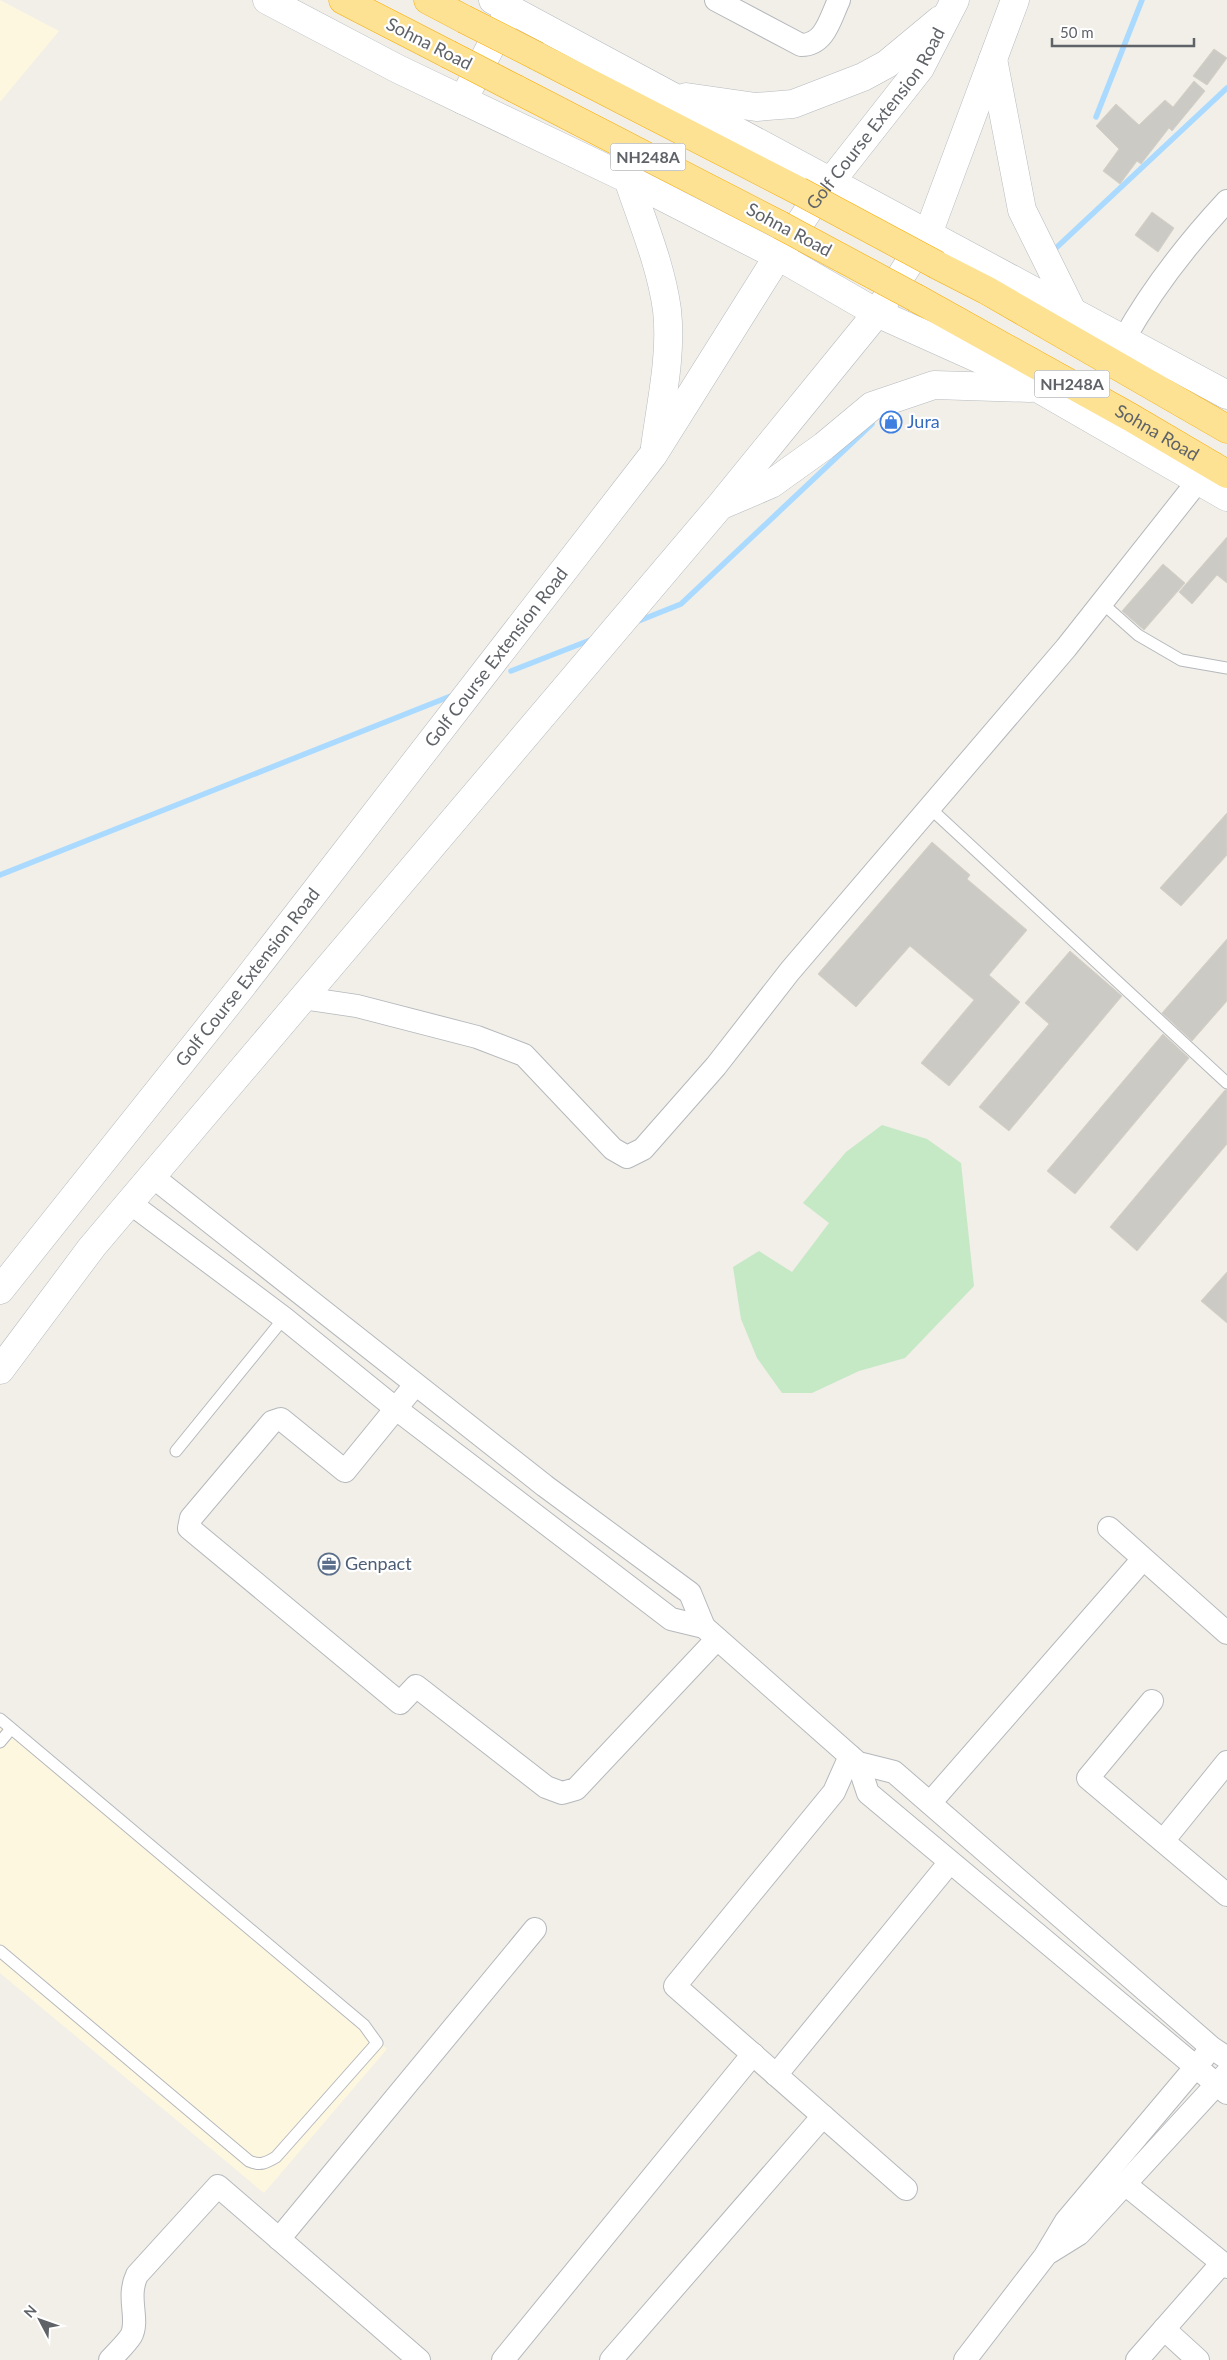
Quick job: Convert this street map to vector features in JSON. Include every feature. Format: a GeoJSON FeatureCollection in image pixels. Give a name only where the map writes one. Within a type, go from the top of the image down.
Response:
{"type":"FeatureCollection","features":[{"type":"Feature","properties":{"kind":"highway","name":"Sohna Road"},"geometry":{"type":"LineString","coordinates":[[343,0],[780,224],[1066,381],[1227,474]]}},
{"type":"Feature","properties":{"kind":"highway","name":"NH248A"},"geometry":{"type":"LineString","coordinates":[[428,0],[799,191],[994,294],[1227,429]]}},
{"type":"Feature","properties":{"kind":"main road"},"geometry":{"type":"LineString","coordinates":[[267,0],[398,69],[628,179],[778,256],[877,314],[1015,375],[1227,497]]}},
{"type":"Feature","properties":{"kind":"main road"},"geometry":{"type":"LineString","coordinates":[[0,1370],[92,1247],[154,1177],[719,507],[877,314],[928,234],[1016,0]]}},
{"type":"Feature","properties":{"kind":"main road"},"geometry":{"type":"LineString","coordinates":[[463,100],[502,5],[1227,395]]}},
{"type":"Feature","properties":{"kind":"main road"},"geometry":{"type":"LineString","coordinates":[[667,94],[756,107],[793,104],[864,77],[887,64],[953,5]]}},
{"type":"Feature","properties":{"kind":"main road","name":"Golf Course Extension Road"},"geometry":{"type":"LineString","coordinates":[[0,1290],[242,986],[653,456],[778,256],[830,181],[920,68],[953,5]]}},
{"type":"Feature","properties":{"kind":"main road"},"geometry":{"type":"LineString","coordinates":[[993,59],[1022,210],[1072,311]]}},
{"type":"Feature","properties":{"kind":"main road"},"geometry":{"type":"LineString","coordinates":[[628,179],[660,277],[667,311],[668,351],[653,456]]}},
{"type":"Feature","properties":{"kind":"main road"},"geometry":{"type":"LineString","coordinates":[[719,507],[771,484],[824,446],[872,406],[934,385],[1037,388]]}},
{"type":"Feature","properties":{"kind":"street"},"geometry":{"type":"LineString","coordinates":[[716,0],[801,45],[810,45],[820,40],[839,0]]}},
{"type":"Feature","properties":{"kind":"street"},"geometry":{"type":"LineString","coordinates":[[1124,339],[1136,317],[1191,241],[1227,201]]}},
{"type":"Feature","properties":{"kind":"street"},"geometry":{"type":"LineString","coordinates":[[303,998],[358,1006],[477,1037],[524,1055],[613,1149],[627,1157],[643,1150],[716,1066],[790,971],[930,809],[1102,603],[1198,481]]}},
{"type":"Feature","properties":{"kind":"street"},"geometry":{"type":"LineString","coordinates":[[154,1177],[545,1486],[690,1593],[710,1633]]}},
{"type":"Feature","properties":{"kind":"street"},"geometry":{"type":"LineString","coordinates":[[130,1203],[284,1318],[396,1408],[671,1618],[710,1633],[854,1759],[894,1772],[1222,2051],[1195,2067],[1066,2222],[1045,2256],[965,2360]]}},
{"type":"Feature","properties":{"kind":"street"},"geometry":{"type":"LineString","coordinates":[[344,1366],[362,1343]]}},
{"type":"Feature","properties":{"kind":"street"},"geometry":{"type":"LineString","coordinates":[[416,1385],[345,1471],[281,1420],[272,1422],[191,1518],[189,1528],[400,1703],[416,1686],[546,1787],[562,1793],[576,1789],[710,1633]]}},
{"type":"Feature","properties":{"kind":"street"},"geometry":{"type":"LineString","coordinates":[[1109,1528],[1227,1633]]}},
{"type":"Feature","properties":{"kind":"street"},"geometry":{"type":"LineString","coordinates":[[930,1803],[1143,1559]]}},
{"type":"Feature","properties":{"kind":"street"},"geometry":{"type":"LineString","coordinates":[[1152,1701],[1088,1778],[1227,1895]]}},
{"type":"Feature","properties":{"kind":"street"},"geometry":{"type":"LineString","coordinates":[[854,1759],[868,1794],[1195,2067],[1224,2083],[1079,2234],[1045,2256]]}},
{"type":"Feature","properties":{"kind":"street"},"geometry":{"type":"LineString","coordinates":[[854,1759],[834,1792],[675,1986],[906,2189]]}},
{"type":"Feature","properties":{"kind":"street"},"geometry":{"type":"LineString","coordinates":[[1163,1842],[1227,1762]]}},
{"type":"Feature","properties":{"kind":"street"},"geometry":{"type":"LineString","coordinates":[[776,2075],[950,1862]]}},
{"type":"Feature","properties":{"kind":"street"},"geometry":{"type":"LineString","coordinates":[[279,2239],[535,1929]]}},
{"type":"Feature","properties":{"kind":"street"},"geometry":{"type":"LineString","coordinates":[[514,2356],[753,2054]]}},
{"type":"Feature","properties":{"kind":"street"},"geometry":{"type":"LineString","coordinates":[[610,2360],[823,2116]]}},
{"type":"Feature","properties":{"kind":"street"},"geometry":{"type":"LineString","coordinates":[[1125,2184],[1225,2265],[1137,2360]]}},
{"type":"Feature","properties":{"kind":"street"},"geometry":{"type":"LineString","coordinates":[[110,2360],[131,2336],[134,2327],[132,2286],[137,2275],[218,2186],[419,2360]]}},
{"type":"Feature","properties":{"kind":"street"},"geometry":{"type":"LineString","coordinates":[[1164,2329],[1198,2360]]}},
{"type":"Feature","properties":{"kind":"lane"},"geometry":{"type":"LineString","coordinates":[[1102,603],[1138,635],[1180,660],[1227,668]]}},
{"type":"Feature","properties":{"kind":"lane"},"geometry":{"type":"LineString","coordinates":[[930,809],[1227,1083]]}},
{"type":"Feature","properties":{"kind":"lane"},"geometry":{"type":"LineString","coordinates":[[176,1450],[284,1318]]}},
{"type":"Feature","properties":{"kind":"lane"},"geometry":{"type":"LineString","coordinates":[[0,1720],[364,2025],[377,2042],[276,2158],[266,2164],[256,2164],[249,2161],[0,1951]]}},
{"type":"Feature","properties":{"kind":"lane"},"geometry":{"type":"LineString","coordinates":[[0,1742],[10,1730]]}},
{"type":"Feature","properties":{"kind":"shaded area"},"geometry":{"type":"Polygon","coordinates":[[[0,0],[59,31],[0,102],[0,0]]]}},
{"type":"Feature","properties":{"kind":"shaded area"},"geometry":{"type":"Polygon","coordinates":[[[0,1724],[387,2049],[264,2193],[0,1973],[0,1724]]]}},
{"type":"Feature","properties":{"kind":"green space"},"geometry":{"type":"Polygon","coordinates":[[[882,1125],[927,1139],[961,1163],[974,1286],[905,1358],[859,1371],[812,1393],[782,1393],[757,1358],[741,1319],[733,1267],[759,1251],[792,1272],[829,1223],[803,1203],[846,1152],[882,1125]]]}},
{"type":"Feature","properties":{"kind":"building"},"geometry":{"type":"Polygon","coordinates":[[[1214,49],[1227,58],[1207,85],[1193,76],[1214,49]]]}},
{"type":"Feature","properties":{"kind":"building"},"geometry":{"type":"Polygon","coordinates":[[[1194,81],[1205,91],[1172,131],[1169,128],[1141,164],[1137,161],[1120,184],[1103,171],[1119,149],[1096,126],[1116,104],[1139,125],[1165,100],[1173,107],[1194,81]]]}},
{"type":"Feature","properties":{"kind":"building"},"geometry":{"type":"Polygon","coordinates":[[[1152,212],[1174,228],[1158,252],[1135,235],[1152,212]]]}},
{"type":"Feature","properties":{"kind":"building"},"geometry":{"type":"Polygon","coordinates":[[[1227,537],[1227,583],[1217,575],[1192,604],[1179,592],[1227,537]]]}},
{"type":"Feature","properties":{"kind":"building"},"geometry":{"type":"Polygon","coordinates":[[[1163,564],[1185,583],[1144,630],[1122,611],[1163,564]]]}},
{"type":"Feature","properties":{"kind":"building"},"geometry":{"type":"Polygon","coordinates":[[[1227,813],[1227,855],[1181,906],[1160,888],[1227,813]]]}},
{"type":"Feature","properties":{"kind":"building"},"geometry":{"type":"Polygon","coordinates":[[[932,842],[970,875],[967,879],[1027,930],[989,975],[1020,1002],[949,1086],[921,1063],[974,1000],[910,946],[856,1007],[818,974],[932,842]]]}},
{"type":"Feature","properties":{"kind":"building"},"geometry":{"type":"Polygon","coordinates":[[[1227,939],[1227,1001],[1192,1041],[1162,1013],[1227,939]]]}},
{"type":"Feature","properties":{"kind":"building"},"geometry":{"type":"Polygon","coordinates":[[[1070,951],[1122,996],[1009,1131],[979,1107],[1049,1024],[1025,1003],[1070,951]]]}},
{"type":"Feature","properties":{"kind":"building"},"geometry":{"type":"Polygon","coordinates":[[[1163,1034],[1189,1058],[1075,1194],[1047,1171],[1163,1034]]]}},
{"type":"Feature","properties":{"kind":"building"},"geometry":{"type":"Polygon","coordinates":[[[1225,1090],[1227,1090],[1227,1144],[1137,1251],[1110,1227],[1225,1090]]]}},
{"type":"Feature","properties":{"kind":"building"},"geometry":{"type":"Polygon","coordinates":[[[1227,1272],[1227,1323],[1201,1301],[1227,1272]]]}},
{"type":"Feature","properties":{"kind":"waterway"},"geometry":{"type":"LineString","coordinates":[[1096,117],[1142,0]]}},
{"type":"Feature","properties":{"kind":"waterway"},"geometry":{"type":"LineString","coordinates":[[1056,248],[1227,88]]}},
{"type":"Feature","properties":{"kind":"waterway"},"geometry":{"type":"LineString","coordinates":[[636,622],[681,604],[872,424]]}},
{"type":"Feature","properties":{"kind":"waterway"},"geometry":{"type":"LineString","coordinates":[[511,671],[593,639]]}},
{"type":"Feature","properties":{"kind":"waterway"},"geometry":{"type":"LineString","coordinates":[[0,875],[456,694]]}},
{"type":"Feature","properties":{"kind":"place","name":"Jura"},"geometry":{"type":"Point","coordinates":[891,422]}},
{"type":"Feature","properties":{"kind":"place","name":"Genpact"},"geometry":{"type":"Point","coordinates":[329,1564]}}]}
